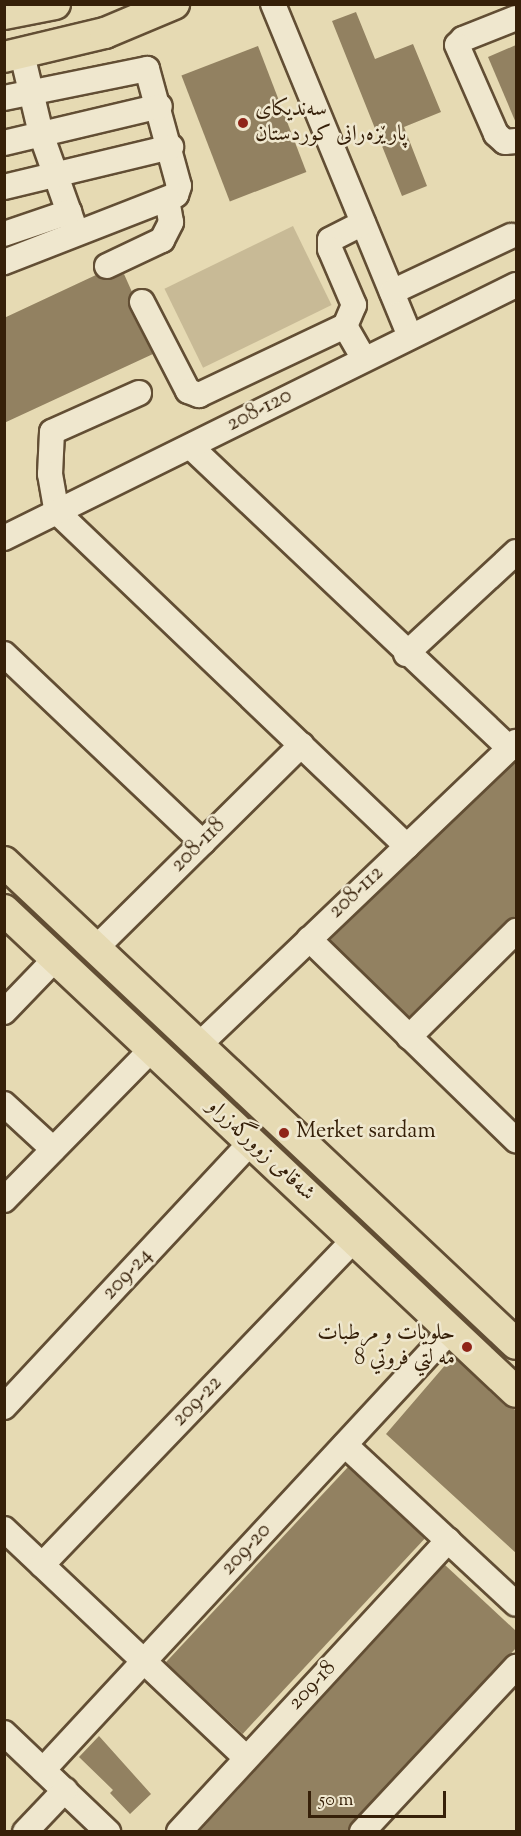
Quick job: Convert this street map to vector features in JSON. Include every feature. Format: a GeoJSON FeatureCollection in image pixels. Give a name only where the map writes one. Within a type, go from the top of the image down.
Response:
{"type":"FeatureCollection","features":[{"type":"Feature","properties":{"kind":"main road"},"geometry":{"type":"LineString","coordinates":[[13,56],[105,33],[174,4]]}},
{"type":"Feature","properties":{"kind":"main road","name":"شەقامی زوورگەزراو"},"geometry":{"type":"LineString","coordinates":[[4,861],[516,1344]]}},
{"type":"Feature","properties":{"kind":"main road","name":"شەقامی زوورگەزراو"},"geometry":{"type":"LineString","coordinates":[[4,910],[516,1392]]}},
{"type":"Feature","properties":{"kind":"main road"},"geometry":{"type":"LineString","coordinates":[[392,1274],[417,1249]]}},
{"type":"Feature","properties":{"kind":"street"},"geometry":{"type":"LineString","coordinates":[[273,4],[410,336]]}},
{"type":"Feature","properties":{"kind":"street"},"geometry":{"type":"LineString","coordinates":[[516,18],[463,39],[457,51],[496,134],[505,142],[516,141]]}},
{"type":"Feature","properties":{"kind":"street"},"geometry":{"type":"LineString","coordinates":[[13,56],[31,93],[41,134],[73,222]]}},
{"type":"Feature","properties":{"kind":"street"},"geometry":{"type":"LineString","coordinates":[[4,98],[142,68],[151,72],[179,186],[176,195],[167,199],[73,222],[4,234]]}},
{"type":"Feature","properties":{"kind":"street"},"geometry":{"type":"LineString","coordinates":[[4,143],[160,106]]}},
{"type":"Feature","properties":{"kind":"street"},"geometry":{"type":"LineString","coordinates":[[4,187],[171,147]]}},
{"type":"Feature","properties":{"kind":"street"},"geometry":{"type":"LineString","coordinates":[[107,266],[162,240],[171,222],[167,199]]}},
{"type":"Feature","properties":{"kind":"street"},"geometry":{"type":"LineString","coordinates":[[4,261],[73,222]]}},
{"type":"Feature","properties":{"kind":"street"},"geometry":{"type":"LineString","coordinates":[[142,302],[188,391],[199,395],[345,326],[354,305],[330,249],[330,240],[363,224]]}},
{"type":"Feature","properties":{"kind":"street"},"geometry":{"type":"LineString","coordinates":[[392,292],[511,236]]}},
{"type":"Feature","properties":{"kind":"street","name":"208-120"},"geometry":{"type":"LineString","coordinates":[[4,538],[516,285]]}},
{"type":"Feature","properties":{"kind":"street"},"geometry":{"type":"LineString","coordinates":[[345,326],[364,359]]}},
{"type":"Feature","properties":{"kind":"street"},"geometry":{"type":"LineString","coordinates":[[139,393],[52,432],[50,474],[57,512],[407,846]]}},
{"type":"Feature","properties":{"kind":"street"},"geometry":{"type":"LineString","coordinates":[[191,447],[406,654],[513,745]]}},
{"type":"Feature","properties":{"kind":"street"},"geometry":{"type":"LineString","coordinates":[[406,654],[516,552]]}},
{"type":"Feature","properties":{"kind":"street"},"geometry":{"type":"LineString","coordinates":[[4,654],[202,843]]}},
{"type":"Feature","properties":{"kind":"street","name":"208-118"},"geometry":{"type":"LineString","coordinates":[[96,948],[301,745]]}},
{"type":"Feature","properties":{"kind":"street","name":"208-112"},"geometry":{"type":"LineString","coordinates":[[199,1045],[513,745]]}},
{"type":"Feature","properties":{"kind":"street"},"geometry":{"type":"LineString","coordinates":[[309,939],[516,1140]]}},
{"type":"Feature","properties":{"kind":"street"},"geometry":{"type":"LineString","coordinates":[[410,1037],[514,939]]}},
{"type":"Feature","properties":{"kind":"street"},"geometry":{"type":"LineString","coordinates":[[4,1012],[56,958]]}},
{"type":"Feature","properties":{"kind":"street"},"geometry":{"type":"LineString","coordinates":[[4,1200],[152,1049]]}},
{"type":"Feature","properties":{"kind":"street"},"geometry":{"type":"LineString","coordinates":[[4,1104],[52,1149]]}},
{"type":"Feature","properties":{"kind":"street","name":"209-24"},"geometry":{"type":"LineString","coordinates":[[4,1407],[251,1142]]}},
{"type":"Feature","properties":{"kind":"street","name":"209-22"},"geometry":{"type":"LineString","coordinates":[[42,1565],[355,1239]]}},
{"type":"Feature","properties":{"kind":"street","name":"209-20"},"geometry":{"type":"LineString","coordinates":[[43,1770],[451,1330]]}},
{"type":"Feature","properties":{"kind":"street"},"geometry":{"type":"LineString","coordinates":[[345,1445],[516,1604]]}},
{"type":"Feature","properties":{"kind":"street"},"geometry":{"type":"LineString","coordinates":[[4,1529],[246,1758]]}},
{"type":"Feature","properties":{"kind":"street","name":"209-18"},"geometry":{"type":"LineString","coordinates":[[179,1832],[448,1540]]}},
{"type":"Feature","properties":{"kind":"street"},"geometry":{"type":"LineString","coordinates":[[363,1832],[516,1667]]}},
{"type":"Feature","properties":{"kind":"street"},"geometry":{"type":"LineString","coordinates":[[4,1733],[108,1832]]}},
{"type":"Feature","properties":{"kind":"street"},"geometry":{"type":"LineString","coordinates":[[25,1832],[64,1790]]}},
{"type":"Feature","properties":{"kind":"shaded area"},"geometry":{"type":"Polygon","coordinates":[[[293,226],[332,305],[203,368],[164,289],[293,226]]]}},
{"type":"Feature","properties":{"kind":"building"},"geometry":{"type":"Polygon","coordinates":[[[356,12],[375,59],[413,44],[441,112],[404,127],[427,186],[402,196],[332,21],[356,12]]]}},
{"type":"Feature","properties":{"kind":"building"},"geometry":{"type":"Polygon","coordinates":[[[516,45],[516,123],[488,57],[516,45]]]}},
{"type":"Feature","properties":{"kind":"building","name":"سەندیکای پارێزەرانی کوردستان"},"geometry":{"type":"Polygon","coordinates":[[[258,46],[306,172],[230,201],[181,75],[258,46]]]}},
{"type":"Feature","properties":{"kind":"building"},"geometry":{"type":"Polygon","coordinates":[[[124,274],[132,292],[129,308],[153,354],[4,423],[4,318],[96,275],[106,280],[124,274]]]}},
{"type":"Feature","properties":{"kind":"building"},"geometry":{"type":"Polygon","coordinates":[[[516,761],[516,916],[506,921],[409,1017],[330,940],[516,761]]]}},
{"type":"Feature","properties":{"kind":"building"},"geometry":{"type":"Polygon","coordinates":[[[453,1356],[504,1405],[516,1410],[516,1553],[386,1434],[453,1356]]]}},
{"type":"Feature","properties":{"kind":"building"},"geometry":{"type":"Polygon","coordinates":[[[348,1467],[425,1539],[243,1734],[166,1662],[348,1467]]]}},
{"type":"Feature","properties":{"kind":"building"},"geometry":{"type":"Polygon","coordinates":[[[445,1565],[516,1631],[516,1648],[347,1832],[199,1832],[445,1565]]]}},
{"type":"Feature","properties":{"kind":"building"},"geometry":{"type":"Polygon","coordinates":[[[99,1736],[151,1794],[130,1814],[110,1793],[113,1790],[79,1757],[99,1736]]]}},
{"type":"Feature","properties":{"kind":"place","name":"سەندیکای پارێزەرانی کوردستان"},"geometry":{"type":"Point","coordinates":[243,123]}},
{"type":"Feature","properties":{"kind":"place","name":"Merket sardam"},"geometry":{"type":"Point","coordinates":[284,1133]}},
{"type":"Feature","properties":{"kind":"place","name":"حلويات و مرطبات مه لتي فروتي 8"},"geometry":{"type":"Point","coordinates":[467,1347]}}]}
